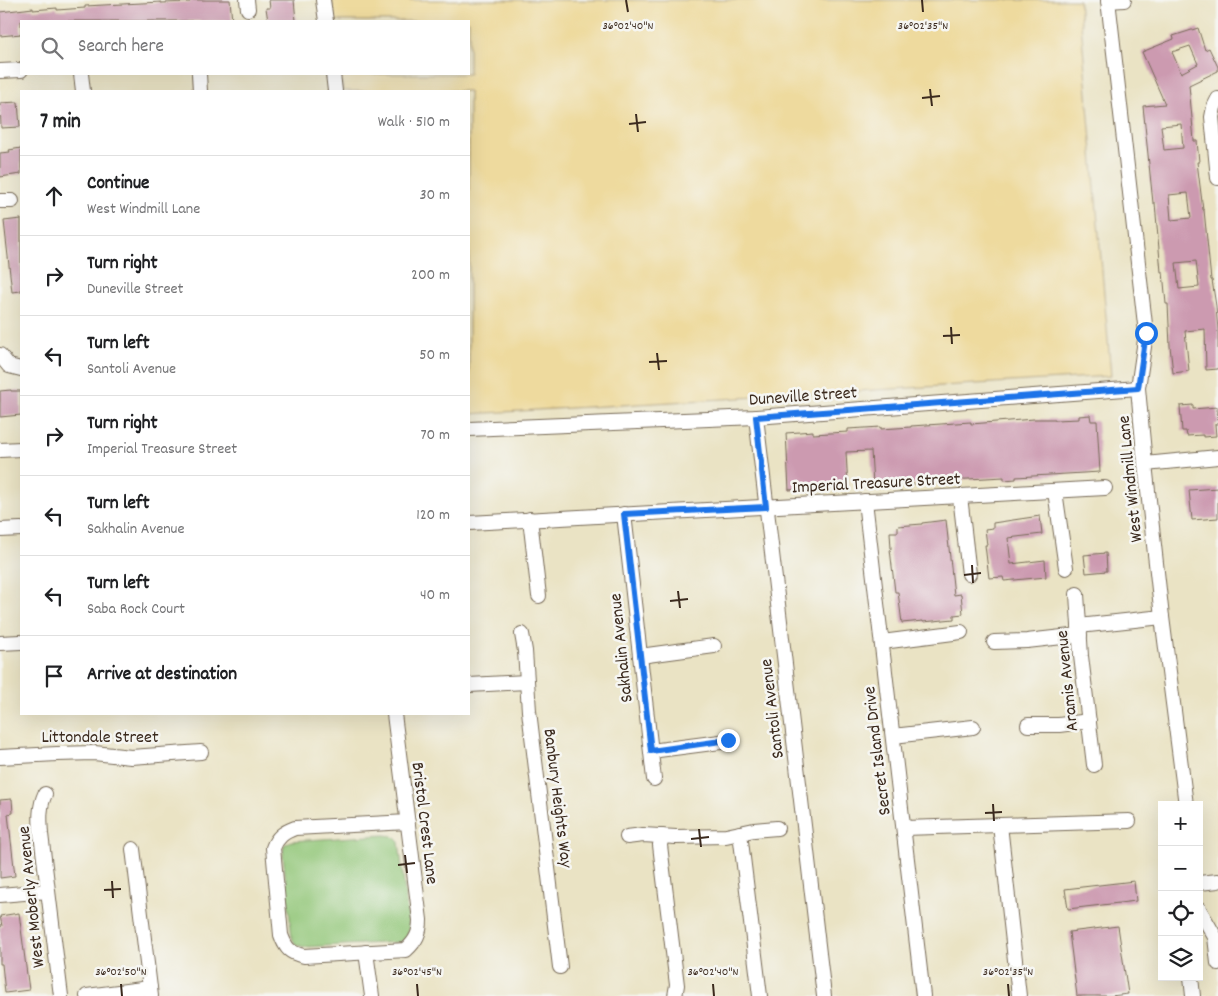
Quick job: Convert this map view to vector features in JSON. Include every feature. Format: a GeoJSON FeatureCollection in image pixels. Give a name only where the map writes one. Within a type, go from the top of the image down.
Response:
{"type":"FeatureCollection","features":[{"type":"Feature","properties":{"kind":"street"},"geometry":{"type":"LineString","coordinates":[[323,0],[326,20]]}},
{"type":"Feature","properties":{"kind":"street"},"geometry":{"type":"LineString","coordinates":[[1108,1],[1124,0]]}},
{"type":"Feature","properties":{"kind":"street","name":"West Windmill Lane"},"geometry":{"type":"LineString","coordinates":[[1108,1],[1146,333],[1138,388],[1145,464],[1185,801]]}},
{"type":"Feature","properties":{"kind":"street"},"geometry":{"type":"LineString","coordinates":[[0,71],[20,70]]}},
{"type":"Feature","properties":{"kind":"street"},"geometry":{"type":"LineString","coordinates":[[81,75],[83,90]]}},
{"type":"Feature","properties":{"kind":"street"},"geometry":{"type":"LineString","coordinates":[[200,75],[200,90]]}},
{"type":"Feature","properties":{"kind":"street"},"geometry":{"type":"LineString","coordinates":[[333,75],[335,90]]}},
{"type":"Feature","properties":{"kind":"street"},"geometry":{"type":"LineString","coordinates":[[1217,100],[1212,116],[1218,178]]}},
{"type":"Feature","properties":{"kind":"street"},"geometry":{"type":"LineString","coordinates":[[0,355],[15,367]]}},
{"type":"Feature","properties":{"kind":"street","name":"Duneville Street"},"geometry":{"type":"LineString","coordinates":[[470,429],[756,417],[1138,388]]}},
{"type":"Feature","properties":{"kind":"street","name":"Santoli Avenue"},"geometry":{"type":"LineString","coordinates":[[756,417],[824,996]]}},
{"type":"Feature","properties":{"kind":"street"},"geometry":{"type":"LineString","coordinates":[[0,450],[20,449]]}},
{"type":"Feature","properties":{"kind":"street"},"geometry":{"type":"LineString","coordinates":[[1145,464],[1218,458]]}},
{"type":"Feature","properties":{"kind":"street","name":"Imperial Treasure Street"},"geometry":{"type":"LineString","coordinates":[[470,523],[1105,488]]}},
{"type":"Feature","properties":{"kind":"street"},"geometry":{"type":"LineString","coordinates":[[1056,491],[1066,568]]}},
{"type":"Feature","properties":{"kind":"street"},"geometry":{"type":"LineString","coordinates":[[960,496],[969,574]]}},
{"type":"Feature","properties":{"kind":"street","name":"Secret Island Drive"},"geometry":{"type":"LineString","coordinates":[[865,501],[923,996]]}},
{"type":"Feature","properties":{"kind":"street","name":"Sakhalin Avenue"},"geometry":{"type":"LineString","coordinates":[[624,514],[654,778]]}},
{"type":"Feature","properties":{"kind":"street"},"geometry":{"type":"LineString","coordinates":[[530,519],[539,596]]}},
{"type":"Feature","properties":{"kind":"street"},"geometry":{"type":"LineString","coordinates":[[0,530],[20,529]]}},
{"type":"Feature","properties":{"kind":"street","name":"Aramis Avenue"},"geometry":{"type":"LineString","coordinates":[[1077,594],[1081,656],[1094,765]]}},
{"type":"Feature","properties":{"kind":"street"},"geometry":{"type":"LineString","coordinates":[[994,642],[1027,641],[1080,630],[1162,618]]}},
{"type":"Feature","properties":{"kind":"street"},"geometry":{"type":"LineString","coordinates":[[882,642],[961,632]]}},
{"type":"Feature","properties":{"kind":"street","name":"Banbury Heights Way"},"geometry":{"type":"LineString","coordinates":[[522,634],[525,650],[529,711],[560,967]]}},
{"type":"Feature","properties":{"kind":"street"},"geometry":{"type":"LineString","coordinates":[[0,643],[20,642]]}},
{"type":"Feature","properties":{"kind":"street"},"geometry":{"type":"LineString","coordinates":[[640,656],[714,646]]}},
{"type":"Feature","properties":{"kind":"street"},"geometry":{"type":"LineString","coordinates":[[470,685],[527,682]]}},
{"type":"Feature","properties":{"kind":"street","name":"Bristol Crest Lane"},"geometry":{"type":"LineString","coordinates":[[366,952],[406,950],[420,930],[394,715]]}},
{"type":"Feature","properties":{"kind":"street"},"geometry":{"type":"LineString","coordinates":[[1028,725],[1059,725],[1089,721]]}},
{"type":"Feature","properties":{"kind":"street"},"geometry":{"type":"LineString","coordinates":[[893,736],[973,727]]}},
{"type":"Feature","properties":{"kind":"street"},"geometry":{"type":"LineString","coordinates":[[651,751],[728,740]]}},
{"type":"Feature","properties":{"kind":"street","name":"Littondale Street"},"geometry":{"type":"LineString","coordinates":[[0,757],[94,753],[131,757],[201,752]]}},
{"type":"Feature","properties":{"kind":"street","name":"West Moberly Avenue"},"geometry":{"type":"LineString","coordinates":[[45,794],[40,815],[41,834],[61,996]]}},
{"type":"Feature","properties":{"kind":"street"},"geometry":{"type":"LineString","coordinates":[[904,828],[1129,820]]}},
{"type":"Feature","properties":{"kind":"street"},"geometry":{"type":"LineString","coordinates":[[372,996],[366,952],[304,956],[289,950],[284,944],[281,935],[273,848],[276,840],[286,831],[295,828],[408,822]]}},
{"type":"Feature","properties":{"kind":"street"},"geometry":{"type":"LineString","coordinates":[[1000,825],[1019,996]]}},
{"type":"Feature","properties":{"kind":"street"},"geometry":{"type":"LineString","coordinates":[[627,837],[643,835],[676,837],[726,836],[754,830],[777,828]]}},
{"type":"Feature","properties":{"kind":"street"},"geometry":{"type":"LineString","coordinates":[[740,833],[760,996]]}},
{"type":"Feature","properties":{"kind":"street"},"geometry":{"type":"LineString","coordinates":[[662,836],[660,845],[677,985],[675,996]]}},
{"type":"Feature","properties":{"kind":"street"},"geometry":{"type":"LineString","coordinates":[[87,996],[151,992],[134,849]]}},
{"type":"Feature","properties":{"kind":"street"},"geometry":{"type":"LineString","coordinates":[[1203,883],[1218,881]]}},
{"type":"Feature","properties":{"kind":"street"},"geometry":{"type":"LineString","coordinates":[[0,895],[48,891]]}},
{"type":"Feature","properties":{"kind":"street"},"geometry":{"type":"LineString","coordinates":[[1203,916],[1215,937],[1218,963]]}},
{"type":"Feature","properties":{"kind":"street"},"geometry":{"type":"LineString","coordinates":[[1191,981],[1193,996]]}},
{"type":"Feature","properties":{"kind":"green space"},"geometry":{"type":"Polygon","coordinates":[[[393,836],[399,842],[409,928],[407,937],[401,942],[305,947],[296,945],[292,938],[283,855],[284,845],[291,841],[393,836]]]}},
{"type":"Feature","properties":{"kind":"sand"},"geometry":{"type":"Polygon","coordinates":[[[332,0],[1079,0],[1111,376],[470,414],[470,90],[343,90],[341,75],[470,75],[470,20],[335,20],[332,0]]]}},
{"type":"Feature","properties":{"kind":"building"},"geometry":{"type":"Polygon","coordinates":[[[190,0],[230,0],[232,20],[20,20],[20,34],[0,36],[0,12],[33,8],[33,10],[57,8],[57,10],[85,8],[85,6],[190,2],[190,0]]]}},
{"type":"Feature","properties":{"kind":"building"},"geometry":{"type":"Polygon","coordinates":[[[269,0],[294,0],[296,20],[268,20],[266,8],[270,8],[269,0]]]}},
{"type":"Feature","properties":{"kind":"building"},"geometry":{"type":"Polygon","coordinates":[[[1198,28],[1205,50],[1209,48],[1218,67],[1218,71],[1189,85],[1194,141],[1197,141],[1199,162],[1197,162],[1211,280],[1216,306],[1218,369],[1206,370],[1205,329],[1185,331],[1189,371],[1173,373],[1168,304],[1166,304],[1163,272],[1161,272],[1143,106],[1165,104],[1142,52],[1174,39],[1173,36],[1198,28]],[[1190,46],[1172,52],[1181,73],[1198,64],[1190,46]],[[1181,124],[1161,126],[1164,150],[1183,148],[1181,124]],[[1188,193],[1169,195],[1171,220],[1191,218],[1188,193]],[[1196,261],[1176,263],[1179,289],[1199,287],[1196,261]]]}},
{"type":"Feature","properties":{"kind":"building"},"geometry":{"type":"Polygon","coordinates":[[[18,102],[20,127],[1,128],[0,103],[18,102]]]}},
{"type":"Feature","properties":{"kind":"building"},"geometry":{"type":"Polygon","coordinates":[[[20,148],[20,174],[0,177],[0,153],[10,152],[9,150],[20,148]]]}},
{"type":"Feature","properties":{"kind":"building"},"geometry":{"type":"Polygon","coordinates":[[[20,219],[20,291],[12,292],[4,221],[20,219]]]}},
{"type":"Feature","properties":{"kind":"building"},"geometry":{"type":"Polygon","coordinates":[[[0,391],[20,391],[20,415],[0,417],[0,391]]]}},
{"type":"Feature","properties":{"kind":"building"},"geometry":{"type":"Polygon","coordinates":[[[1193,405],[1193,409],[1217,407],[1218,424],[1215,424],[1216,436],[1187,436],[1186,431],[1182,431],[1180,406],[1193,405]]]}},
{"type":"Feature","properties":{"kind":"building"},"geometry":{"type":"Polygon","coordinates":[[[1090,415],[1091,421],[1097,421],[1100,472],[1016,477],[1016,479],[1004,480],[1004,477],[932,481],[932,483],[873,485],[871,451],[846,452],[848,488],[837,489],[837,486],[789,490],[786,433],[813,431],[813,434],[848,432],[848,429],[881,427],[881,429],[971,422],[971,424],[1034,419],[1079,419],[1079,416],[1090,415]]]}},
{"type":"Feature","properties":{"kind":"building"},"geometry":{"type":"Polygon","coordinates":[[[1218,488],[1218,518],[1192,520],[1189,490],[1218,488]]]}},
{"type":"Feature","properties":{"kind":"building"},"geometry":{"type":"Polygon","coordinates":[[[1040,516],[1042,534],[1008,538],[1011,564],[1045,560],[1046,577],[1004,581],[1003,577],[989,578],[985,529],[993,528],[993,523],[1040,516]]]}},
{"type":"Feature","properties":{"kind":"building"},"geometry":{"type":"Polygon","coordinates":[[[946,520],[954,595],[961,594],[963,614],[954,615],[954,619],[902,623],[898,592],[895,592],[890,532],[898,532],[898,526],[946,520]]]}},
{"type":"Feature","properties":{"kind":"building"},"geometry":{"type":"Polygon","coordinates":[[[1106,553],[1107,571],[1086,573],[1084,555],[1106,553]]]}},
{"type":"Feature","properties":{"kind":"building"},"geometry":{"type":"Polygon","coordinates":[[[12,799],[13,813],[8,814],[15,876],[0,878],[0,800],[12,799]]]}},
{"type":"Feature","properties":{"kind":"building"},"geometry":{"type":"Polygon","coordinates":[[[1134,881],[1136,901],[1068,909],[1065,889],[1134,881]]]}},
{"type":"Feature","properties":{"kind":"building"},"geometry":{"type":"Polygon","coordinates":[[[19,913],[29,990],[5,993],[2,964],[0,964],[0,927],[2,926],[0,916],[19,913]]]}},
{"type":"Feature","properties":{"kind":"building"},"geometry":{"type":"Polygon","coordinates":[[[1118,926],[1128,994],[1077,996],[1069,932],[1118,926]]]}},
{"type":"Feature","properties":{"kind":"route"},"geometry":{"type":"LineString","coordinates":[[728,740],[651,751],[624,514],[766,507],[756,417],[1138,388],[1146,333]]}}]}
